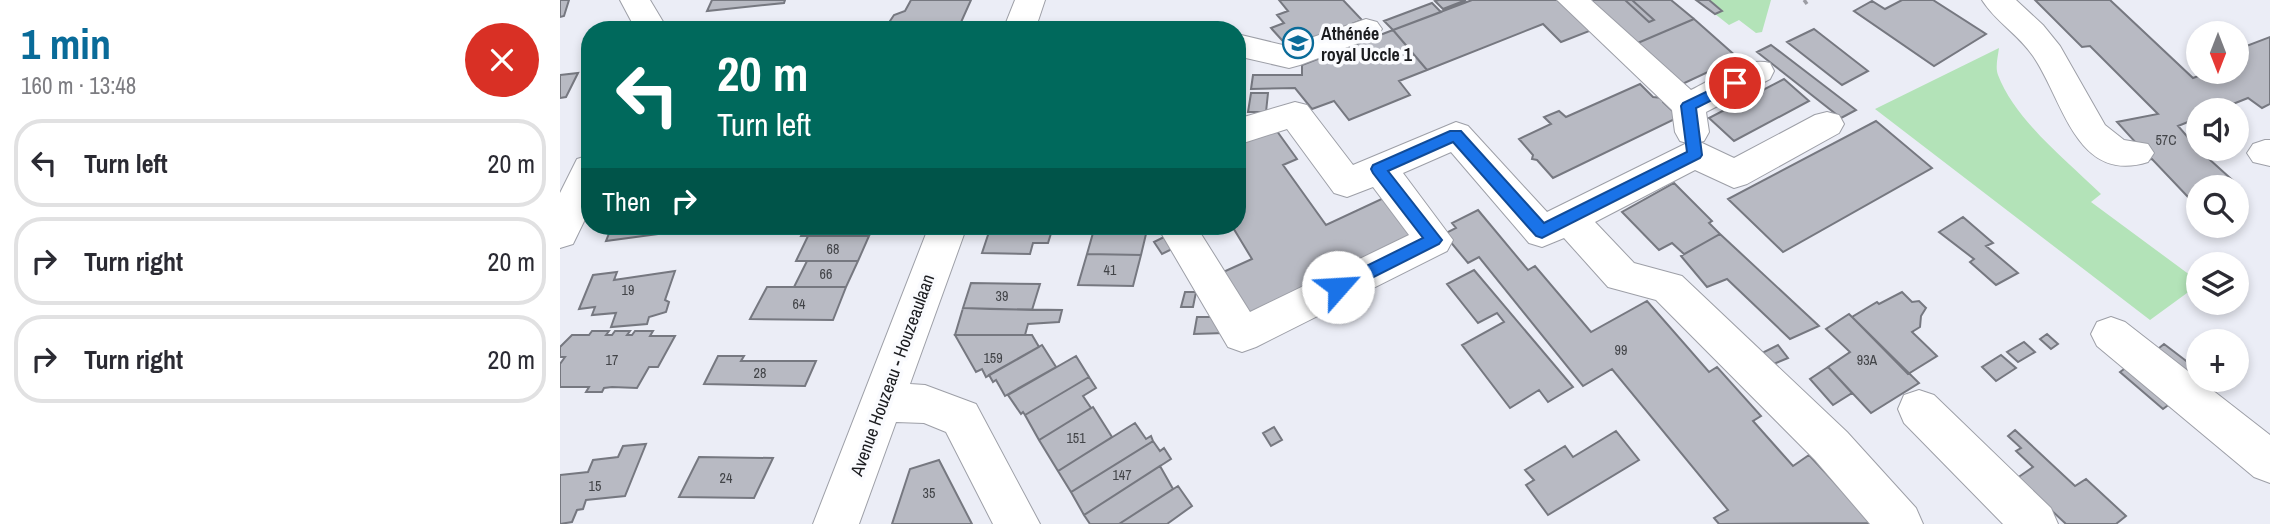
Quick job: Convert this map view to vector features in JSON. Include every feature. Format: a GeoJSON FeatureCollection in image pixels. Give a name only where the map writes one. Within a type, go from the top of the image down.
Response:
{"type":"FeatureCollection","features":[{"type":"Feature","properties":{"kind":"street"},"geometry":{"type":"LineString","coordinates":[[635,0],[648,21]]}},
{"type":"Feature","properties":{"kind":"street"},"geometry":{"type":"LineString","coordinates":[[657,21],[666,0]]}},
{"type":"Feature","properties":{"kind":"street"},"geometry":{"type":"LineString","coordinates":[[1022,21],[1030,0]]}},
{"type":"Feature","properties":{"kind":"street"},"geometry":{"type":"LineString","coordinates":[[1572,0],[1688,106],[1695,155]]}},
{"type":"Feature","properties":{"kind":"street"},"geometry":{"type":"LineString","coordinates":[[1997,0],[2048,52],[2076,111],[2100,141],[2119,153],[2136,153]]}},
{"type":"Feature","properties":{"kind":"street"},"geometry":{"type":"LineString","coordinates":[[1246,46],[1265,48],[1279,56],[1289,57],[1366,29]]}},
{"type":"Feature","properties":{"kind":"street"},"geometry":{"type":"LineString","coordinates":[[1688,106],[1758,71]]}},
{"type":"Feature","properties":{"kind":"street"},"geometry":{"type":"LineString","coordinates":[[1246,129],[1294,114],[1347,183],[1455,135],[1542,232],[1695,155]]}},
{"type":"Feature","properties":{"kind":"street"},"geometry":{"type":"LineString","coordinates":[[1695,155],[1734,174],[1827,124]]}},
{"type":"Feature","properties":{"kind":"street"},"geometry":{"type":"LineString","coordinates":[[1181,235],[1242,335],[1434,240],[1379,169]]}},
{"type":"Feature","properties":{"kind":"street"},"geometry":{"type":"LineString","coordinates":[[560,233],[581,188]]}},
{"type":"Feature","properties":{"kind":"street"},"geometry":{"type":"LineString","coordinates":[[1569,218],[1622,276],[1668,286],[1831,446],[1900,524]]}},
{"type":"Feature","properties":{"kind":"street","name":"Avenue Houzeau - Houzeaulaan"},"geometry":{"type":"LineString","coordinates":[[836,524],[945,235]]}},
{"type":"Feature","properties":{"kind":"street"},"geometry":{"type":"LineString","coordinates":[[2111,334],[2270,462]]}},
{"type":"Feature","properties":{"kind":"street"},"geometry":{"type":"LineString","coordinates":[[883,402],[925,404],[961,418],[1017,524]]}},
{"type":"Feature","properties":{"kind":"street"},"geometry":{"type":"LineString","coordinates":[[1919,409],[2035,524]]}},
{"type":"Feature","properties":{"kind":"green space"},"geometry":{"type":"Polygon","coordinates":[[[1709,0],[1771,0],[1762,32],[1756,33],[1739,20],[1729,25],[1715,14],[1722,10],[1709,0]]]}},
{"type":"Feature","properties":{"kind":"green space"},"geometry":{"type":"Polygon","coordinates":[[[1999,48],[1997,72],[2016,108],[2043,139],[2101,194],[2091,202],[2186,272],[2186,294],[2150,320],[1875,109],[1999,48]]]}},
{"type":"Feature","properties":{"kind":"building"},"geometry":{"type":"Polygon","coordinates":[[[560,0],[569,0],[564,16],[560,17],[560,0]]]}},
{"type":"Feature","properties":{"kind":"building"},"geometry":{"type":"Polygon","coordinates":[[[712,0],[785,0],[784,3],[707,11],[712,0]]]}},
{"type":"Feature","properties":{"kind":"building"},"geometry":{"type":"Polygon","coordinates":[[[911,0],[971,0],[962,21],[890,21],[894,15],[905,11],[911,0]]]}},
{"type":"Feature","properties":{"kind":"building"},"geometry":{"type":"Polygon","coordinates":[[[1279,0],[1343,0],[1362,20],[1290,49],[1271,28],[1284,23],[1277,15],[1288,11],[1279,0]]]}},
{"type":"Feature","properties":{"kind":"building"},"geometry":{"type":"Polygon","coordinates":[[[1466,0],[1443,9],[1435,1],[1466,0]]]}},
{"type":"Feature","properties":{"kind":"building"},"geometry":{"type":"Polygon","coordinates":[[[1472,0],[1561,0],[1592,30],[1561,42],[1543,24],[1427,70],[1393,30],[1472,0]]]}},
{"type":"Feature","properties":{"kind":"building"},"geometry":{"type":"Polygon","coordinates":[[[1472,0],[1561,0],[1592,30],[1561,42],[1543,24],[1427,70],[1393,30],[1472,0]]]}},
{"type":"Feature","properties":{"kind":"building"},"geometry":{"type":"Polygon","coordinates":[[[1584,0],[1625,0],[1649,22],[1654,20],[1632,0],[1671,0],[1694,19],[1633,45],[1584,0]]]}},
{"type":"Feature","properties":{"kind":"building"},"geometry":{"type":"Polygon","coordinates":[[[1584,0],[1671,0],[1694,19],[1633,45],[1584,0]]]}},
{"type":"Feature","properties":{"kind":"building"},"geometry":{"type":"Polygon","coordinates":[[[1625,0],[1632,0],[1654,20],[1649,22],[1625,0]]]}},
{"type":"Feature","properties":{"kind":"building"},"geometry":{"type":"Polygon","coordinates":[[[1696,0],[1709,0],[1722,11],[1715,14],[1696,0]]]}},
{"type":"Feature","properties":{"kind":"building"},"geometry":{"type":"Polygon","coordinates":[[[1902,0],[1933,0],[1986,34],[1934,66],[1854,11],[1872,1],[1885,9],[1902,0]]]}},
{"type":"Feature","properties":{"kind":"building"},"geometry":{"type":"Polygon","coordinates":[[[2035,0],[2110,0],[2186,71],[2186,84],[2249,84],[2249,45],[2270,37],[2270,104],[2262,108],[2249,98],[2186,98],[2186,123],[2178,126],[2186,135],[2186,161],[2211,161],[2227,175],[2186,175],[2186,195],[2152,159],[2147,160],[2138,145],[2117,122],[2158,114],[2090,46],[2082,47],[2035,0]]]}},
{"type":"Feature","properties":{"kind":"building"},"geometry":{"type":"Polygon","coordinates":[[[1432,3],[1441,12],[1393,30],[1384,21],[1432,3]]]}},
{"type":"Feature","properties":{"kind":"building"},"geometry":{"type":"Polygon","coordinates":[[[1694,19],[1738,58],[1678,86],[1633,45],[1694,19]]]}},
{"type":"Feature","properties":{"kind":"building"},"geometry":{"type":"Polygon","coordinates":[[[1814,29],[1868,71],[1842,85],[1787,42],[1814,29]]]}},
{"type":"Feature","properties":{"kind":"building"},"geometry":{"type":"Polygon","coordinates":[[[1393,30],[1427,70],[1399,81],[1410,95],[1349,120],[1334,101],[1312,109],[1295,88],[1251,89],[1253,75],[1302,75],[1302,65],[1393,30]]]}},
{"type":"Feature","properties":{"kind":"building"},"geometry":{"type":"Polygon","coordinates":[[[1771,45],[1856,110],[1841,118],[1757,52],[1771,45]]]}},
{"type":"Feature","properties":{"kind":"building"},"geometry":{"type":"Polygon","coordinates":[[[578,73],[566,97],[560,98],[560,75],[578,73]]]}},
{"type":"Feature","properties":{"kind":"building"},"geometry":{"type":"Polygon","coordinates":[[[1784,79],[1809,101],[1734,141],[1709,118],[1784,79]]]}},
{"type":"Feature","properties":{"kind":"building"},"geometry":{"type":"Polygon","coordinates":[[[1640,84],[1653,97],[1663,98],[1663,102],[1679,117],[1553,178],[1537,160],[1532,159],[1533,155],[1519,139],[1551,124],[1544,117],[1559,111],[1566,117],[1640,84]]]}},
{"type":"Feature","properties":{"kind":"building"},"geometry":{"type":"Polygon","coordinates":[[[1251,93],[1268,93],[1266,112],[1248,112],[1251,93]]]}},
{"type":"Feature","properties":{"kind":"building"},"geometry":{"type":"Polygon","coordinates":[[[1876,121],[1932,168],[1783,252],[1728,199],[1876,121]]]}},
{"type":"Feature","properties":{"kind":"building"},"geometry":{"type":"Polygon","coordinates":[[[1274,127],[1297,159],[1283,165],[1326,225],[1388,196],[1416,233],[1246,315],[1221,273],[1252,259],[1237,235],[1246,235],[1246,138],[1274,127]]]}},
{"type":"Feature","properties":{"kind":"building"},"geometry":{"type":"Polygon","coordinates":[[[1674,183],[1712,221],[1709,223],[1720,234],[1684,254],[1672,243],[1659,250],[1622,212],[1674,183]]]}},
{"type":"Feature","properties":{"kind":"building"},"geometry":{"type":"Polygon","coordinates":[[[1478,210],[1528,270],[1535,266],[1591,332],[1647,301],[1709,372],[1717,367],[1761,416],[1753,421],[1793,466],[1809,455],[1872,523],[1719,524],[1714,518],[1728,510],[1612,369],[1583,386],[1479,257],[1468,263],[1444,234],[1456,228],[1452,223],[1478,210]]]}},
{"type":"Feature","properties":{"kind":"building"},"geometry":{"type":"Polygon","coordinates":[[[1963,217],[1993,243],[1986,246],[2018,273],[1996,285],[1970,262],[1974,259],[1939,232],[1963,217]]]}},
{"type":"Feature","properties":{"kind":"building"},"geometry":{"type":"Polygon","coordinates":[[[1720,234],[1819,326],[1790,339],[1727,279],[1707,287],[1681,256],[1720,234]]]}},
{"type":"Feature","properties":{"kind":"building"},"geometry":{"type":"Polygon","coordinates":[[[608,235],[650,235],[606,241],[608,235]]]}},
{"type":"Feature","properties":{"kind":"building"},"geometry":{"type":"Polygon","coordinates":[[[802,235],[870,235],[869,236],[802,235]]]}},
{"type":"Feature","properties":{"kind":"building"},"geometry":{"type":"Polygon","coordinates":[[[988,235],[1050,235],[1048,243],[1033,243],[1030,254],[982,253],[988,235]]]}},
{"type":"Feature","properties":{"kind":"building"},"geometry":{"type":"Polygon","coordinates":[[[1092,235],[1146,235],[1141,255],[1087,254],[1092,235]]]}},
{"type":"Feature","properties":{"kind":"building"},"geometry":{"type":"Polygon","coordinates":[[[808,236],[869,236],[858,261],[796,261],[808,236]]]}},
{"type":"Feature","properties":{"kind":"building"},"geometry":{"type":"Polygon","coordinates":[[[1166,236],[1174,248],[1162,254],[1154,242],[1166,236]]]}},
{"type":"Feature","properties":{"kind":"building"},"geometry":{"type":"Polygon","coordinates":[[[1087,254],[1141,255],[1133,286],[1078,285],[1087,254]]]}},
{"type":"Feature","properties":{"kind":"building"},"geometry":{"type":"Polygon","coordinates":[[[807,261],[858,261],[846,287],[794,287],[807,261]]]}},
{"type":"Feature","properties":{"kind":"building"},"geometry":{"type":"Polygon","coordinates":[[[1474,270],[1573,387],[1548,402],[1539,390],[1510,408],[1462,345],[1504,322],[1497,313],[1478,323],[1447,284],[1474,270]]]}},
{"type":"Feature","properties":{"kind":"building"},"geometry":{"type":"Polygon","coordinates":[[[675,271],[665,300],[669,302],[666,312],[649,317],[647,324],[611,327],[616,313],[592,315],[595,307],[579,309],[593,275],[617,272],[614,280],[675,271]]]}},
{"type":"Feature","properties":{"kind":"building"},"geometry":{"type":"Polygon","coordinates":[[[971,283],[1040,284],[1032,310],[963,308],[971,283]]]}},
{"type":"Feature","properties":{"kind":"building"},"geometry":{"type":"Polygon","coordinates":[[[767,287],[846,287],[833,320],[750,319],[767,287]]]}},
{"type":"Feature","properties":{"kind":"building"},"geometry":{"type":"Polygon","coordinates":[[[1185,292],[1196,292],[1193,307],[1181,307],[1185,292]]]}},
{"type":"Feature","properties":{"kind":"building"},"geometry":{"type":"Polygon","coordinates":[[[1902,292],[1912,302],[1919,301],[1926,308],[1921,316],[1920,327],[1912,332],[1937,356],[1908,374],[1852,317],[1877,302],[1879,304],[1902,292]]]}},
{"type":"Feature","properties":{"kind":"building"},"geometry":{"type":"Polygon","coordinates":[[[963,308],[1062,310],[1059,322],[1028,324],[1025,335],[955,335],[963,308]]]}},
{"type":"Feature","properties":{"kind":"building"},"geometry":{"type":"Polygon","coordinates":[[[1849,314],[1919,383],[1871,413],[1828,367],[1850,352],[1826,329],[1849,314]]]}},
{"type":"Feature","properties":{"kind":"building"},"geometry":{"type":"Polygon","coordinates":[[[1197,317],[1215,317],[1224,333],[1194,334],[1197,317]]]}},
{"type":"Feature","properties":{"kind":"building"},"geometry":{"type":"Polygon","coordinates":[[[592,331],[609,331],[606,335],[612,335],[615,331],[630,331],[627,335],[632,335],[635,331],[653,331],[650,336],[675,336],[658,367],[649,367],[637,388],[612,387],[604,388],[602,392],[586,392],[589,387],[560,387],[560,364],[565,357],[560,357],[560,347],[572,335],[589,335],[592,331]]]}},
{"type":"Feature","properties":{"kind":"building"},"geometry":{"type":"Polygon","coordinates":[[[2047,334],[2058,344],[2051,349],[2040,339],[2047,334]]]}},
{"type":"Feature","properties":{"kind":"building"},"geometry":{"type":"Polygon","coordinates":[[[955,335],[1032,335],[1039,347],[986,377],[982,369],[976,372],[955,335]]]}},
{"type":"Feature","properties":{"kind":"building"},"geometry":{"type":"Polygon","coordinates":[[[2024,342],[2035,352],[2018,362],[2007,352],[2024,342]]]}},
{"type":"Feature","properties":{"kind":"building"},"geometry":{"type":"Polygon","coordinates":[[[2164,344],[2186,361],[2186,379],[2153,353],[2164,344]]]}},
{"type":"Feature","properties":{"kind":"building"},"geometry":{"type":"Polygon","coordinates":[[[1042,345],[1056,367],[1005,396],[996,380],[993,382],[989,375],[1042,345]]]}},
{"type":"Feature","properties":{"kind":"building"},"geometry":{"type":"Polygon","coordinates":[[[1778,345],[1788,358],[1771,365],[1760,354],[1778,345]]]}},
{"type":"Feature","properties":{"kind":"building"},"geometry":{"type":"Polygon","coordinates":[[[2001,355],[2016,368],[1996,381],[1982,367],[2001,355]]]}},
{"type":"Feature","properties":{"kind":"building"},"geometry":{"type":"Polygon","coordinates":[[[718,356],[744,356],[741,361],[816,361],[805,386],[704,384],[718,356]]]}},
{"type":"Feature","properties":{"kind":"building"},"geometry":{"type":"Polygon","coordinates":[[[1076,356],[1089,377],[1025,415],[1023,412],[1021,414],[1008,395],[1076,356]]]}},
{"type":"Feature","properties":{"kind":"building"},"geometry":{"type":"Polygon","coordinates":[[[2131,364],[2175,400],[2163,409],[2120,372],[2131,364]]]}},
{"type":"Feature","properties":{"kind":"building"},"geometry":{"type":"Polygon","coordinates":[[[1828,367],[1852,393],[1833,405],[1810,379],[1828,367]]]}},
{"type":"Feature","properties":{"kind":"building"},"geometry":{"type":"Polygon","coordinates":[[[1089,377],[1096,388],[1083,396],[1091,408],[1039,440],[1025,415],[1089,377]]]}},
{"type":"Feature","properties":{"kind":"building"},"geometry":{"type":"Polygon","coordinates":[[[1093,407],[1112,437],[1058,471],[1039,440],[1093,407]]]}},
{"type":"Feature","properties":{"kind":"building"},"geometry":{"type":"Polygon","coordinates":[[[1135,423],[1146,439],[1151,436],[1153,441],[1071,492],[1058,471],[1135,423]]]}},
{"type":"Feature","properties":{"kind":"building"},"geometry":{"type":"Polygon","coordinates":[[[1274,427],[1282,440],[1271,446],[1263,433],[1274,427]]]}},
{"type":"Feature","properties":{"kind":"building"},"geometry":{"type":"Polygon","coordinates":[[[2015,430],[2075,486],[2086,479],[2126,516],[2116,524],[2066,524],[2017,478],[2033,467],[2016,451],[2021,448],[2008,436],[2015,430]]]}},
{"type":"Feature","properties":{"kind":"building"},"geometry":{"type":"Polygon","coordinates":[[[1616,431],[1639,460],[1548,515],[1526,485],[1534,480],[1525,470],[1565,446],[1573,457],[1616,431]]]}},
{"type":"Feature","properties":{"kind":"building"},"geometry":{"type":"Polygon","coordinates":[[[1153,441],[1160,451],[1164,448],[1171,459],[1084,515],[1071,492],[1153,441]]]}},
{"type":"Feature","properties":{"kind":"building"},"geometry":{"type":"Polygon","coordinates":[[[646,444],[625,496],[586,500],[583,509],[577,510],[572,522],[560,524],[560,475],[588,472],[593,460],[618,457],[623,446],[646,444]]]}},
{"type":"Feature","properties":{"kind":"building"},"geometry":{"type":"Polygon","coordinates":[[[699,457],[773,458],[754,498],[679,497],[699,457]]]}},
{"type":"Feature","properties":{"kind":"building"},"geometry":{"type":"Polygon","coordinates":[[[939,460],[972,524],[892,524],[910,469],[939,460]]]}},
{"type":"Feature","properties":{"kind":"building"},"geometry":{"type":"Polygon","coordinates":[[[1160,466],[1173,489],[1119,524],[1090,524],[1084,515],[1160,466]]]}},
{"type":"Feature","properties":{"kind":"building"},"geometry":{"type":"Polygon","coordinates":[[[1178,486],[1192,506],[1167,524],[1119,524],[1178,486]]]}},
{"type":"Feature","properties":{"kind":"place","name":"Athénée royal Uccle 1"},"geometry":{"type":"Point","coordinates":[1298,43]}},
{"type":"Feature","properties":{"kind":"route"},"geometry":{"type":"LineString","coordinates":[[1338,287],[1434,240],[1379,169],[1455,135],[1542,232],[1695,155],[1688,106],[1735,83]]}}]}
